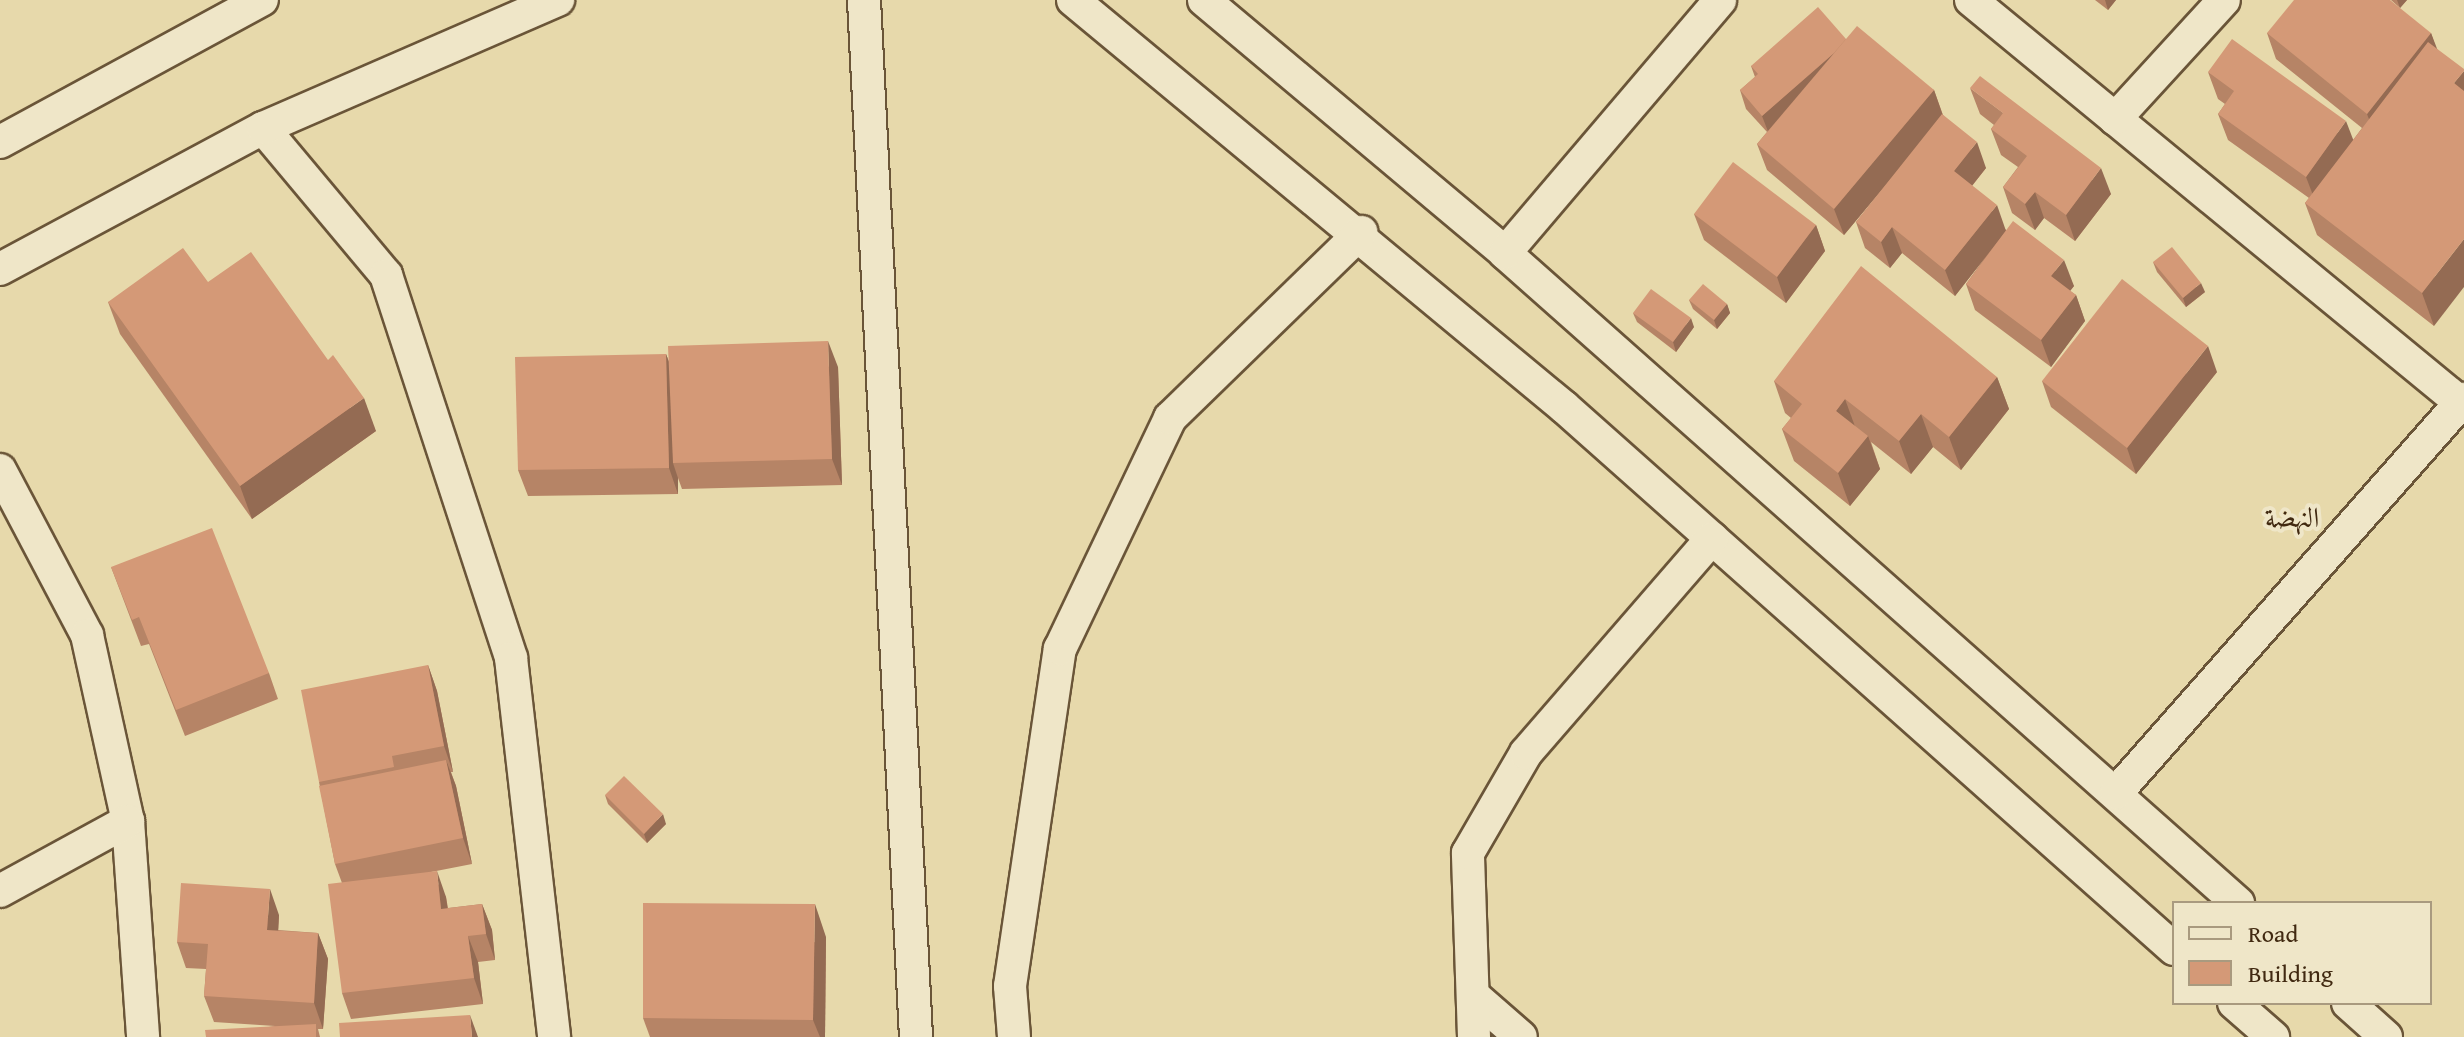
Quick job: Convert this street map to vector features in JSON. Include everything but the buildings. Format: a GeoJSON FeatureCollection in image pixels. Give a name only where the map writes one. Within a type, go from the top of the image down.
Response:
{"type":"FeatureCollection","features":[{"type":"Feature","properties":{"kind":"street"},"geometry":{"type":"LineString","coordinates":[[0,142],[262,0]]}},
{"type":"Feature","properties":{"kind":"street"},"geometry":{"type":"LineString","coordinates":[[0,269],[263,128],[558,0]]}},
{"type":"Feature","properties":{"kind":"street"},"geometry":{"type":"LineString","coordinates":[[864,0],[916,1037]]}},
{"type":"Feature","properties":{"kind":"street"},"geometry":{"type":"LineString","coordinates":[[1073,0],[1361,232],[1712,538],[2172,947]]}},
{"type":"Feature","properties":{"kind":"street"},"geometry":{"type":"LineString","coordinates":[[1204,0],[1505,253],[2236,901]]}},
{"type":"Feature","properties":{"kind":"street"},"geometry":{"type":"LineString","coordinates":[[1505,253],[1720,0]]}},
{"type":"Feature","properties":{"kind":"street"},"geometry":{"type":"LineString","coordinates":[[1971,0],[2462,401],[2116,793]]}},
{"type":"Feature","properties":{"kind":"street"},"geometry":{"type":"LineString","coordinates":[[2115,119],[2224,0]]}},
{"type":"Feature","properties":{"kind":"street"},"geometry":{"type":"LineString","coordinates":[[263,128],[386,275],[511,658],[554,1037]]}},
{"type":"Feature","properties":{"kind":"street"},"geometry":{"type":"LineString","coordinates":[[1014,1037],[1010,986],[1060,649],[1170,418],[1361,232]]}},
{"type":"Feature","properties":{"kind":"street"},"geometry":{"type":"LineString","coordinates":[[0,470],[87,635],[128,821],[143,1037]]}},
{"type":"Feature","properties":{"kind":"street"},"geometry":{"type":"LineString","coordinates":[[1474,1037],[1468,853],[1526,753],[1712,538]]}},
{"type":"Feature","properties":{"kind":"street"},"geometry":{"type":"LineString","coordinates":[[0,891],[128,821]]}},
{"type":"Feature","properties":{"kind":"street"},"geometry":{"type":"LineString","coordinates":[[1474,996],[1521,1037]]}},
{"type":"Feature","properties":{"kind":"street"},"geometry":{"type":"LineString","coordinates":[[2236,1005],[2273,1037]]}},
{"type":"Feature","properties":{"kind":"street"},"geometry":{"type":"LineString","coordinates":[[2350,1005],[2386,1037]]}},
{"type":"Feature","properties":{"kind":"district","name":"النهضة"},"geometry":{"type":"Point","coordinates":[2292,517]}}]}
